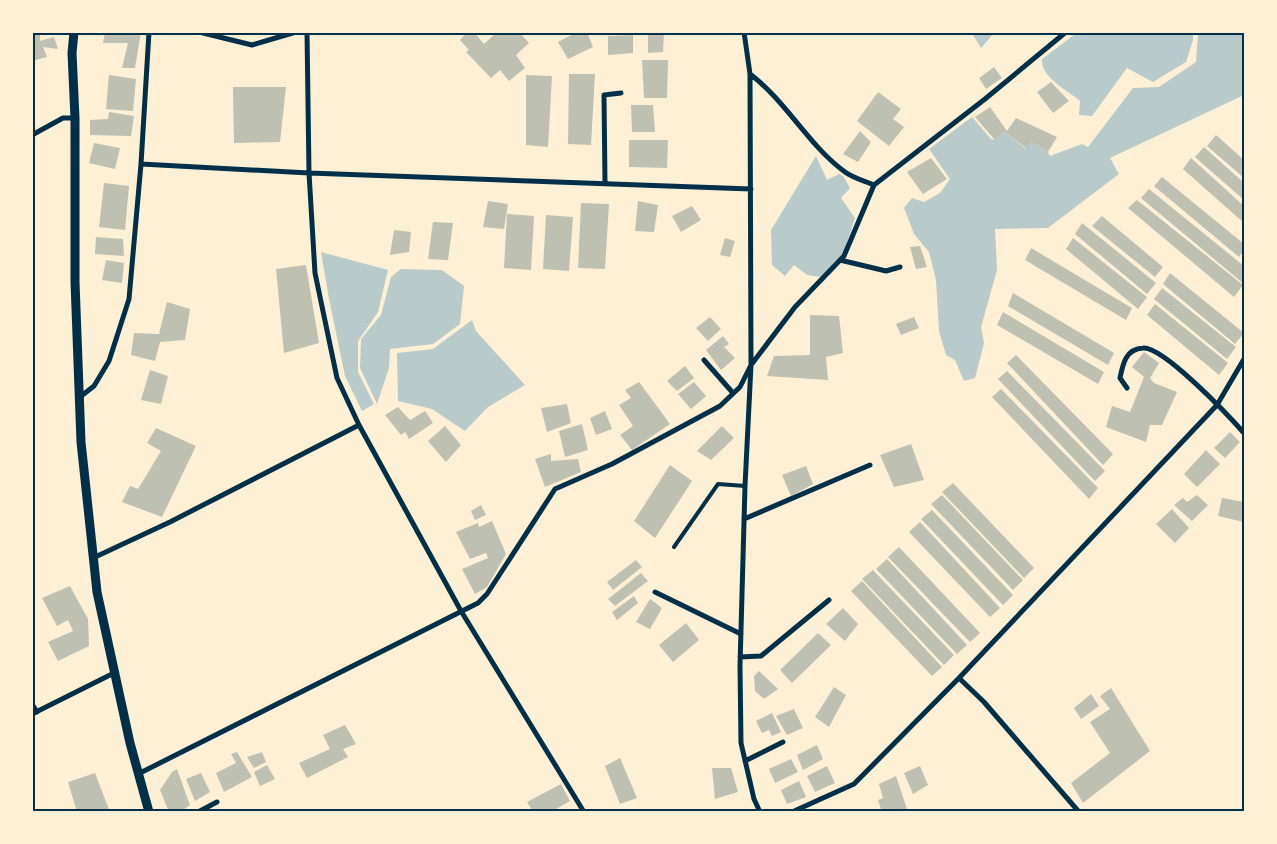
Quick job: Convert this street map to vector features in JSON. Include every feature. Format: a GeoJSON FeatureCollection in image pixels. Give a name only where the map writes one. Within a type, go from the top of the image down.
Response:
{"type":"FeatureCollection","features":[{"type":"Feature","properties":{"kind":"street"},"geometry":{"type":"LineString","coordinates":[[74,32],[72,53],[75,118],[74,282],[81,442],[97,592],[138,774],[149,812]]}},
{"type":"Feature","properties":{"kind":"street"},"geometry":{"type":"LineString","coordinates":[[80,397],[94,386],[109,361],[129,299],[141,164],[149,32]]}},
{"type":"Feature","properties":{"kind":"street"},"geometry":{"type":"LineString","coordinates":[[199,32],[252,45],[296,32]]}},
{"type":"Feature","properties":{"kind":"street"},"geometry":{"type":"LineString","coordinates":[[307,32],[309,172],[315,274],[337,378],[359,425],[461,611],[584,812]]}},
{"type":"Feature","properties":{"kind":"street"},"geometry":{"type":"LineString","coordinates":[[744,32],[750,74],[751,365],[740,657],[741,743],[754,799],[760,812]]}},
{"type":"Feature","properties":{"kind":"street"},"geometry":{"type":"LineString","coordinates":[[138,774],[478,603],[487,594],[555,489],[612,464],[712,411],[740,388],[751,365],[795,307],[844,256],[874,185],[985,99],[1066,32]]}},
{"type":"Feature","properties":{"kind":"street"},"geometry":{"type":"LineString","coordinates":[[750,74],[778,100],[817,147],[847,173],[874,185]]}},
{"type":"Feature","properties":{"kind":"street"},"geometry":{"type":"LineString","coordinates":[[605,184],[604,95],[621,93]]}},
{"type":"Feature","properties":{"kind":"street"},"geometry":{"type":"LineString","coordinates":[[32,135],[63,118],[75,118]]}},
{"type":"Feature","properties":{"kind":"street"},"geometry":{"type":"LineString","coordinates":[[141,164],[751,189]]}},
{"type":"Feature","properties":{"kind":"street"},"geometry":{"type":"LineString","coordinates":[[840,260],[886,271],[900,267]]}},
{"type":"Feature","properties":{"kind":"street"},"geometry":{"type":"LineString","coordinates":[[1127,388],[1120,378],[1123,361],[1130,352],[1144,347],[1160,353],[1198,386],[1244,433]]}},
{"type":"Feature","properties":{"kind":"street"},"geometry":{"type":"LineString","coordinates":[[792,812],[854,784],[959,678],[1217,405],[1244,359]]}},
{"type":"Feature","properties":{"kind":"street"},"geometry":{"type":"LineString","coordinates":[[704,360],[733,393]]}},
{"type":"Feature","properties":{"kind":"street"},"geometry":{"type":"LineString","coordinates":[[93,558],[170,522],[359,425]]}},
{"type":"Feature","properties":{"kind":"street"},"geometry":{"type":"LineString","coordinates":[[744,519],[870,465]]}},
{"type":"Feature","properties":{"kind":"street"},"geometry":{"type":"LineString","coordinates":[[655,592],[741,634]]}},
{"type":"Feature","properties":{"kind":"street"},"geometry":{"type":"LineString","coordinates":[[740,657],[761,656],[829,600]]}},
{"type":"Feature","properties":{"kind":"street"},"geometry":{"type":"LineString","coordinates":[[32,704],[35,713],[114,672]]}},
{"type":"Feature","properties":{"kind":"street"},"geometry":{"type":"LineString","coordinates":[[959,678],[984,702],[1079,812]]}},
{"type":"Feature","properties":{"kind":"street"},"geometry":{"type":"LineString","coordinates":[[745,761],[783,742]]}},
{"type":"Feature","properties":{"kind":"street"},"geometry":{"type":"LineString","coordinates":[[198,812],[217,802]]}},
{"type":"Feature","properties":{"kind":"lane"},"geometry":{"type":"LineString","coordinates":[[674,547],[718,484],[745,486]]}},
{"type":"Feature","properties":{"kind":"shaded area"},"geometry":{"type":"Polygon","coordinates":[[[1078,32],[1193,33],[1193,40],[1186,62],[1153,82],[1127,68],[1092,116],[1079,115],[1080,101],[1050,78],[1043,66],[1042,59],[1078,32]]]}},
{"type":"Feature","properties":{"kind":"shaded area"},"geometry":{"type":"Polygon","coordinates":[[[972,33],[994,33],[981,48],[972,33]]]}},
{"type":"Feature","properties":{"kind":"shaded area"},"geometry":{"type":"Polygon","coordinates":[[[1198,33],[1244,33],[1244,95],[1110,158],[1119,174],[1048,228],[995,229],[997,270],[981,327],[984,343],[975,378],[964,381],[955,360],[946,355],[939,331],[936,280],[929,252],[914,234],[904,208],[912,198],[924,202],[940,193],[950,179],[929,149],[972,117],[992,140],[1005,132],[1026,149],[1031,142],[1048,152],[1050,156],[1082,144],[1088,147],[1133,88],[1159,87],[1196,62],[1198,33]]]}},
{"type":"Feature","properties":{"kind":"shaded area"},"geometry":{"type":"Polygon","coordinates":[[[816,156],[827,180],[839,174],[843,176],[850,188],[841,198],[855,218],[843,254],[821,277],[807,275],[794,265],[785,276],[772,265],[771,230],[816,156]]]}},
{"type":"Feature","properties":{"kind":"shaded area"},"geometry":{"type":"Polygon","coordinates":[[[321,252],[388,270],[378,312],[358,341],[358,372],[374,404],[362,411],[345,376],[321,252]]]}},
{"type":"Feature","properties":{"kind":"shaded area"},"geometry":{"type":"Polygon","coordinates":[[[401,269],[442,270],[464,286],[460,324],[433,344],[390,349],[389,368],[377,404],[360,368],[361,339],[381,315],[391,277],[401,269]]]}},
{"type":"Feature","properties":{"kind":"shaded area"},"geometry":{"type":"Polygon","coordinates":[[[472,320],[476,331],[525,385],[488,407],[465,431],[432,409],[398,401],[397,353],[433,349],[472,320]]]}},
{"type":"Feature","properties":{"kind":"building"},"geometry":{"type":"Polygon","coordinates":[[[40,32],[40,41],[54,37],[58,49],[43,47],[47,57],[32,61],[32,34],[40,32]]]}},
{"type":"Feature","properties":{"kind":"building"},"geometry":{"type":"Polygon","coordinates":[[[105,32],[141,32],[135,68],[122,68],[128,43],[103,43],[105,32]]]}},
{"type":"Feature","properties":{"kind":"building"},"geometry":{"type":"Polygon","coordinates":[[[468,32],[474,32],[484,44],[497,32],[519,32],[529,43],[516,55],[525,68],[509,81],[500,70],[491,78],[466,52],[469,50],[460,40],[468,32]]]}},
{"type":"Feature","properties":{"kind":"building"},"geometry":{"type":"Polygon","coordinates":[[[577,32],[587,32],[593,47],[568,59],[558,42],[577,32]]]}},
{"type":"Feature","properties":{"kind":"building"},"geometry":{"type":"Polygon","coordinates":[[[648,32],[664,32],[663,52],[648,53],[648,32]]]}},
{"type":"Feature","properties":{"kind":"building"},"geometry":{"type":"Polygon","coordinates":[[[633,35],[633,53],[608,55],[608,36],[633,35]]]}},
{"type":"Feature","properties":{"kind":"building"},"geometry":{"type":"Polygon","coordinates":[[[642,60],[668,60],[667,98],[644,98],[642,60]]]}},
{"type":"Feature","properties":{"kind":"building"},"geometry":{"type":"Polygon","coordinates":[[[994,67],[1002,78],[986,89],[979,78],[994,67]]]}},
{"type":"Feature","properties":{"kind":"building"},"geometry":{"type":"Polygon","coordinates":[[[569,74],[595,74],[591,145],[568,144],[569,74]]]}},
{"type":"Feature","properties":{"kind":"building"},"geometry":{"type":"Polygon","coordinates":[[[109,75],[136,79],[133,111],[106,109],[109,75]]]}},
{"type":"Feature","properties":{"kind":"building"},"geometry":{"type":"Polygon","coordinates":[[[526,75],[552,76],[548,147],[526,145],[526,75]]]}},
{"type":"Feature","properties":{"kind":"building"},"geometry":{"type":"Polygon","coordinates":[[[1051,82],[1069,101],[1053,113],[1037,92],[1051,82]]]}},
{"type":"Feature","properties":{"kind":"building"},"geometry":{"type":"Polygon","coordinates":[[[233,87],[286,87],[280,142],[234,143],[233,87]]]}},
{"type":"Feature","properties":{"kind":"building"},"geometry":{"type":"Polygon","coordinates":[[[878,92],[901,109],[893,119],[904,127],[889,146],[857,121],[878,92]]]}},
{"type":"Feature","properties":{"kind":"building"},"geometry":{"type":"Polygon","coordinates":[[[631,105],[653,105],[655,132],[632,132],[631,105]]]}},
{"type":"Feature","properties":{"kind":"building"},"geometry":{"type":"Polygon","coordinates":[[[990,107],[1007,131],[1016,118],[1057,137],[1048,152],[1031,142],[1027,149],[1005,132],[994,139],[975,117],[990,107]]]}},
{"type":"Feature","properties":{"kind":"building"},"geometry":{"type":"Polygon","coordinates":[[[109,112],[134,116],[131,136],[90,135],[90,120],[108,119],[109,112]]]}},
{"type":"Feature","properties":{"kind":"building"},"geometry":{"type":"Polygon","coordinates":[[[860,131],[871,142],[858,162],[843,154],[860,131]]]}},
{"type":"Feature","properties":{"kind":"building"},"geometry":{"type":"Polygon","coordinates":[[[1216,135],[1244,160],[1244,178],[1207,146],[1216,135]]]}},
{"type":"Feature","properties":{"kind":"building"},"geometry":{"type":"Polygon","coordinates":[[[629,140],[668,140],[667,168],[629,167],[629,140]]]}},
{"type":"Feature","properties":{"kind":"building"},"geometry":{"type":"Polygon","coordinates":[[[94,143],[120,148],[115,169],[89,163],[94,143]]]}},
{"type":"Feature","properties":{"kind":"building"},"geometry":{"type":"Polygon","coordinates":[[[1204,147],[1244,183],[1244,200],[1195,157],[1204,147]]]}},
{"type":"Feature","properties":{"kind":"building"},"geometry":{"type":"Polygon","coordinates":[[[931,158],[947,179],[923,194],[907,172],[931,158]]]}},
{"type":"Feature","properties":{"kind":"building"},"geometry":{"type":"Polygon","coordinates":[[[1191,158],[1244,206],[1244,223],[1183,169],[1191,158]]]}},
{"type":"Feature","properties":{"kind":"building"},"geometry":{"type":"Polygon","coordinates":[[[1162,177],[1244,244],[1244,250],[1239,257],[1154,186],[1162,177]]]}},
{"type":"Feature","properties":{"kind":"building"},"geometry":{"type":"Polygon","coordinates":[[[104,183],[129,186],[125,230],[99,227],[104,183]]]}},
{"type":"Feature","properties":{"kind":"building"},"geometry":{"type":"Polygon","coordinates":[[[1149,189],[1244,266],[1244,284],[1141,198],[1149,189]]]}},
{"type":"Feature","properties":{"kind":"building"},"geometry":{"type":"Polygon","coordinates":[[[1137,200],[1243,285],[1234,297],[1128,208],[1137,200]]]}},
{"type":"Feature","properties":{"kind":"building"},"geometry":{"type":"Polygon","coordinates":[[[488,201],[508,204],[504,229],[483,227],[488,201]]]}},
{"type":"Feature","properties":{"kind":"building"},"geometry":{"type":"Polygon","coordinates":[[[638,201],[658,205],[654,232],[635,231],[638,201]]]}},
{"type":"Feature","properties":{"kind":"building"},"geometry":{"type":"Polygon","coordinates":[[[581,203],[609,204],[605,269],[578,268],[581,203]]]}},
{"type":"Feature","properties":{"kind":"building"},"geometry":{"type":"Polygon","coordinates":[[[692,206],[701,220],[681,232],[672,216],[692,206]]]}},
{"type":"Feature","properties":{"kind":"building"},"geometry":{"type":"Polygon","coordinates":[[[507,214],[534,216],[531,270],[504,268],[507,214]]]}},
{"type":"Feature","properties":{"kind":"building"},"geometry":{"type":"Polygon","coordinates":[[[546,215],[573,217],[569,271],[543,269],[546,215]]]}},
{"type":"Feature","properties":{"kind":"building"},"geometry":{"type":"Polygon","coordinates":[[[1102,216],[1163,267],[1155,277],[1092,226],[1102,216]]]}},
{"type":"Feature","properties":{"kind":"building"},"geometry":{"type":"Polygon","coordinates":[[[433,222],[453,223],[448,260],[428,259],[433,222]]]}},
{"type":"Feature","properties":{"kind":"building"},"geometry":{"type":"Polygon","coordinates":[[[1082,223],[1156,283],[1147,294],[1075,234],[1082,223]]]}},
{"type":"Feature","properties":{"kind":"building"},"geometry":{"type":"Polygon","coordinates":[[[394,230],[411,232],[409,252],[390,255],[394,230]]]}},
{"type":"Feature","properties":{"kind":"building"},"geometry":{"type":"Polygon","coordinates":[[[96,237],[123,239],[124,256],[95,254],[96,237]]]}},
{"type":"Feature","properties":{"kind":"building"},"geometry":{"type":"Polygon","coordinates":[[[725,238],[735,241],[730,257],[720,255],[725,238]]]}},
{"type":"Feature","properties":{"kind":"building"},"geometry":{"type":"Polygon","coordinates":[[[1073,238],[1147,297],[1138,309],[1066,249],[1073,238]]]}},
{"type":"Feature","properties":{"kind":"building"},"geometry":{"type":"Polygon","coordinates":[[[920,246],[927,267],[916,269],[910,247],[920,246]]]}},
{"type":"Feature","properties":{"kind":"building"},"geometry":{"type":"Polygon","coordinates":[[[1031,248],[1132,308],[1126,320],[1025,260],[1031,248]]]}},
{"type":"Feature","properties":{"kind":"building"},"geometry":{"type":"Polygon","coordinates":[[[106,260],[124,263],[122,283],[102,280],[106,260]]]}},
{"type":"Feature","properties":{"kind":"building"},"geometry":{"type":"Polygon","coordinates":[[[306,265],[319,343],[284,353],[276,269],[306,265]]]}},
{"type":"Feature","properties":{"kind":"building"},"geometry":{"type":"Polygon","coordinates":[[[1170,273],[1244,333],[1235,344],[1163,284],[1170,273]]]}},
{"type":"Feature","properties":{"kind":"building"},"geometry":{"type":"Polygon","coordinates":[[[1162,288],[1236,347],[1227,359],[1154,299],[1162,288]]]}},
{"type":"Feature","properties":{"kind":"building"},"geometry":{"type":"Polygon","coordinates":[[[1013,293],[1114,353],[1108,365],[1008,306],[1013,293]]]}},
{"type":"Feature","properties":{"kind":"building"},"geometry":{"type":"Polygon","coordinates":[[[167,302],[190,309],[185,340],[160,342],[155,361],[131,355],[134,333],[159,334],[167,302]]]}},
{"type":"Feature","properties":{"kind":"building"},"geometry":{"type":"Polygon","coordinates":[[[1155,304],[1228,363],[1219,375],[1147,315],[1155,304]]]}},
{"type":"Feature","properties":{"kind":"building"},"geometry":{"type":"Polygon","coordinates":[[[1003,312],[1104,372],[1098,384],[997,325],[1003,312]]]}},
{"type":"Feature","properties":{"kind":"building"},"geometry":{"type":"Polygon","coordinates":[[[810,315],[839,316],[843,353],[826,357],[828,380],[767,376],[774,356],[810,355],[810,315]]]}},
{"type":"Feature","properties":{"kind":"building"},"geometry":{"type":"Polygon","coordinates":[[[710,317],[721,329],[708,341],[696,328],[710,317]]]}},
{"type":"Feature","properties":{"kind":"building"},"geometry":{"type":"Polygon","coordinates":[[[914,317],[919,328],[901,335],[896,324],[914,317]]]}},
{"type":"Feature","properties":{"kind":"building"},"geometry":{"type":"Polygon","coordinates":[[[723,336],[729,344],[724,347],[735,358],[721,370],[706,350],[723,336]]]}},
{"type":"Feature","properties":{"kind":"building"},"geometry":{"type":"Polygon","coordinates":[[[1144,352],[1159,363],[1150,378],[1154,383],[1177,392],[1162,425],[1150,425],[1146,442],[1106,427],[1112,406],[1130,412],[1144,377],[1132,367],[1144,352]]]}},
{"type":"Feature","properties":{"kind":"building"},"geometry":{"type":"Polygon","coordinates":[[[1016,355],[1113,454],[1103,465],[1007,363],[1016,355]]]}},
{"type":"Feature","properties":{"kind":"building"},"geometry":{"type":"Polygon","coordinates":[[[685,366],[694,378],[677,391],[667,381],[685,366]]]}},
{"type":"Feature","properties":{"kind":"building"},"geometry":{"type":"Polygon","coordinates":[[[150,370],[168,376],[161,404],[141,400],[150,370]]]}},
{"type":"Feature","properties":{"kind":"building"},"geometry":{"type":"Polygon","coordinates":[[[1007,371],[1105,471],[1095,481],[998,379],[1007,371]]]}},
{"type":"Feature","properties":{"kind":"building"},"geometry":{"type":"Polygon","coordinates":[[[639,382],[670,424],[632,450],[620,435],[633,426],[619,405],[631,398],[625,390],[639,382]]]}},
{"type":"Feature","properties":{"kind":"building"},"geometry":{"type":"Polygon","coordinates":[[[694,382],[706,396],[691,409],[678,394],[694,382]]]}},
{"type":"Feature","properties":{"kind":"building"},"geometry":{"type":"Polygon","coordinates":[[[1001,389],[1098,488],[1089,499],[992,397],[1001,389]]]}},
{"type":"Feature","properties":{"kind":"building"},"geometry":{"type":"Polygon","coordinates":[[[567,404],[571,423],[547,432],[541,408],[567,404]]]}},
{"type":"Feature","properties":{"kind":"building"},"geometry":{"type":"Polygon","coordinates":[[[398,407],[410,420],[425,411],[433,423],[409,439],[405,432],[401,435],[385,415],[398,407]]]}},
{"type":"Feature","properties":{"kind":"building"},"geometry":{"type":"Polygon","coordinates":[[[605,411],[612,429],[596,435],[590,418],[605,411]]]}},
{"type":"Feature","properties":{"kind":"building"},"geometry":{"type":"Polygon","coordinates":[[[582,424],[588,450],[565,457],[559,431],[582,424]]]}},
{"type":"Feature","properties":{"kind":"building"},"geometry":{"type":"Polygon","coordinates":[[[445,426],[461,445],[446,462],[428,441],[445,426]]]}},
{"type":"Feature","properties":{"kind":"building"},"geometry":{"type":"Polygon","coordinates":[[[722,426],[734,438],[711,460],[697,451],[722,426]]]}},
{"type":"Feature","properties":{"kind":"building"},"geometry":{"type":"Polygon","coordinates":[[[156,428],[196,446],[162,517],[122,502],[130,486],[138,489],[161,451],[147,443],[156,428]]]}},
{"type":"Feature","properties":{"kind":"building"},"geometry":{"type":"Polygon","coordinates":[[[1230,432],[1240,442],[1225,458],[1214,448],[1230,432]]]}},
{"type":"Feature","properties":{"kind":"building"},"geometry":{"type":"Polygon","coordinates":[[[911,444],[924,480],[894,487],[880,455],[911,444]]]}},
{"type":"Feature","properties":{"kind":"building"},"geometry":{"type":"Polygon","coordinates":[[[1206,450],[1220,464],[1197,487],[1184,474],[1206,450]]]}},
{"type":"Feature","properties":{"kind":"building"},"geometry":{"type":"Polygon","coordinates":[[[551,454],[551,461],[578,459],[581,472],[545,487],[535,459],[551,454]]]}},
{"type":"Feature","properties":{"kind":"building"},"geometry":{"type":"Polygon","coordinates":[[[670,465],[692,481],[655,538],[634,521],[670,465]]]}},
{"type":"Feature","properties":{"kind":"building"},"geometry":{"type":"Polygon","coordinates":[[[806,466],[813,484],[791,496],[782,475],[806,466]]]}},
{"type":"Feature","properties":{"kind":"building"},"geometry":{"type":"Polygon","coordinates":[[[953,483],[1034,568],[1024,578],[942,492],[953,483]]]}},
{"type":"Feature","properties":{"kind":"building"},"geometry":{"type":"Polygon","coordinates":[[[942,495],[1023,580],[1013,590],[931,504],[942,495]]]}},
{"type":"Feature","properties":{"kind":"building"},"geometry":{"type":"Polygon","coordinates":[[[1197,495],[1208,505],[1192,521],[1174,505],[1183,498],[1187,502],[1197,495]]]}},
{"type":"Feature","properties":{"kind":"building"},"geometry":{"type":"Polygon","coordinates":[[[1222,498],[1244,502],[1244,522],[1218,516],[1222,498]]]}},
{"type":"Feature","properties":{"kind":"building"},"geometry":{"type":"Polygon","coordinates":[[[481,505],[486,515],[475,520],[471,511],[481,505]]]}},
{"type":"Feature","properties":{"kind":"building"},"geometry":{"type":"Polygon","coordinates":[[[1172,509],[1189,528],[1175,543],[1156,524],[1172,509]]]}},
{"type":"Feature","properties":{"kind":"building"},"geometry":{"type":"Polygon","coordinates":[[[932,510],[1013,595],[1003,605],[921,519],[932,510]]]}},
{"type":"Feature","properties":{"kind":"building"},"geometry":{"type":"Polygon","coordinates":[[[492,521],[506,554],[487,587],[475,594],[462,569],[488,558],[486,553],[470,559],[456,532],[478,523],[479,527],[492,521]]]}},
{"type":"Feature","properties":{"kind":"building"},"geometry":{"type":"Polygon","coordinates":[[[920,522],[1000,608],[990,617],[909,532],[920,522]]]}},
{"type":"Feature","properties":{"kind":"building"},"geometry":{"type":"Polygon","coordinates":[[[899,547],[980,633],[970,642],[888,557],[899,547]]]}},
{"type":"Feature","properties":{"kind":"building"},"geometry":{"type":"Polygon","coordinates":[[[887,559],[967,645],[957,654],[876,569],[887,559]]]}},
{"type":"Feature","properties":{"kind":"building"},"geometry":{"type":"Polygon","coordinates":[[[636,560],[642,567],[613,590],[607,582],[636,560]]]}},
{"type":"Feature","properties":{"kind":"building"},"geometry":{"type":"Polygon","coordinates":[[[873,570],[954,655],[944,665],[862,579],[873,570]]]}},
{"type":"Feature","properties":{"kind":"building"},"geometry":{"type":"Polygon","coordinates":[[[641,573],[648,581],[615,606],[608,599],[641,573]]]}},
{"type":"Feature","properties":{"kind":"building"},"geometry":{"type":"Polygon","coordinates":[[[862,581],[942,667],[932,676],[851,591],[862,581]]]}},
{"type":"Feature","properties":{"kind":"building"},"geometry":{"type":"Polygon","coordinates":[[[70,586],[88,619],[89,646],[58,661],[48,642],[73,631],[68,620],[57,626],[42,598],[70,586]]]}},
{"type":"Feature","properties":{"kind":"building"},"geometry":{"type":"Polygon","coordinates":[[[634,596],[638,603],[617,620],[612,612],[634,596]]]}},
{"type":"Feature","properties":{"kind":"building"},"geometry":{"type":"Polygon","coordinates":[[[650,599],[662,608],[650,629],[636,622],[650,599]]]}},
{"type":"Feature","properties":{"kind":"building"},"geometry":{"type":"Polygon","coordinates":[[[843,608],[858,624],[845,641],[826,624],[843,608]]]}},
{"type":"Feature","properties":{"kind":"building"},"geometry":{"type":"Polygon","coordinates":[[[686,623],[699,640],[673,662],[659,645],[686,623]]]}},
{"type":"Feature","properties":{"kind":"building"},"geometry":{"type":"Polygon","coordinates":[[[818,633],[831,645],[792,683],[780,670],[818,633]]]}},
{"type":"Feature","properties":{"kind":"building"},"geometry":{"type":"Polygon","coordinates":[[[759,671],[778,689],[764,699],[755,691],[754,676],[759,671]]]}},
{"type":"Feature","properties":{"kind":"building"},"geometry":{"type":"Polygon","coordinates":[[[834,687],[846,695],[829,727],[815,717],[834,687]]]}},
{"type":"Feature","properties":{"kind":"building"},"geometry":{"type":"Polygon","coordinates":[[[1111,688],[1150,751],[1083,803],[1071,783],[1110,753],[1090,722],[1110,709],[1100,696],[1111,688]]]}},
{"type":"Feature","properties":{"kind":"building"},"geometry":{"type":"Polygon","coordinates":[[[1091,694],[1099,706],[1081,719],[1074,708],[1091,694]]]}},
{"type":"Feature","properties":{"kind":"building"},"geometry":{"type":"Polygon","coordinates":[[[794,709],[803,728],[787,735],[776,716],[794,709]]]}},
{"type":"Feature","properties":{"kind":"building"},"geometry":{"type":"Polygon","coordinates":[[[772,713],[781,732],[772,736],[769,730],[762,733],[756,721],[772,713]]]}},
{"type":"Feature","properties":{"kind":"building"},"geometry":{"type":"Polygon","coordinates":[[[345,725],[356,744],[343,749],[348,757],[307,778],[299,763],[330,749],[323,735],[345,725]]]}},
{"type":"Feature","properties":{"kind":"building"},"geometry":{"type":"Polygon","coordinates":[[[817,745],[823,759],[803,770],[797,755],[817,745]]]}},
{"type":"Feature","properties":{"kind":"building"},"geometry":{"type":"Polygon","coordinates":[[[237,752],[252,777],[224,792],[216,773],[236,763],[231,754],[237,752]]]}},
{"type":"Feature","properties":{"kind":"building"},"geometry":{"type":"Polygon","coordinates":[[[262,752],[266,762],[254,768],[247,757],[262,752]]]}},
{"type":"Feature","properties":{"kind":"building"},"geometry":{"type":"Polygon","coordinates":[[[620,758],[637,798],[620,804],[605,766],[620,758]]]}},
{"type":"Feature","properties":{"kind":"building"},"geometry":{"type":"Polygon","coordinates":[[[791,759],[798,772],[775,783],[769,769],[791,759]]]}},
{"type":"Feature","properties":{"kind":"building"},"geometry":{"type":"Polygon","coordinates":[[[267,765],[275,779],[260,786],[254,772],[267,765]]]}},
{"type":"Feature","properties":{"kind":"building"},"geometry":{"type":"Polygon","coordinates":[[[827,766],[835,783],[815,792],[807,776],[827,766]]]}},
{"type":"Feature","properties":{"kind":"building"},"geometry":{"type":"Polygon","coordinates":[[[920,766],[928,785],[913,794],[904,773],[920,766]]]}},
{"type":"Feature","properties":{"kind":"building"},"geometry":{"type":"Polygon","coordinates":[[[712,768],[731,768],[738,792],[715,799],[712,768]]]}},
{"type":"Feature","properties":{"kind":"building"},"geometry":{"type":"Polygon","coordinates":[[[177,769],[190,805],[180,812],[169,812],[160,790],[172,772],[177,769]]]}},
{"type":"Feature","properties":{"kind":"building"},"geometry":{"type":"Polygon","coordinates":[[[95,773],[110,812],[77,812],[68,782],[95,773]]]}},
{"type":"Feature","properties":{"kind":"building"},"geometry":{"type":"Polygon","coordinates":[[[201,773],[210,792],[195,801],[186,779],[201,773]]]}},
{"type":"Feature","properties":{"kind":"building"},"geometry":{"type":"Polygon","coordinates":[[[896,776],[908,812],[882,812],[878,800],[883,798],[879,784],[896,776]]]}},
{"type":"Feature","properties":{"kind":"building"},"geometry":{"type":"Polygon","coordinates":[[[799,781],[806,797],[787,804],[781,790],[799,781]]]}},
{"type":"Feature","properties":{"kind":"building"},"geometry":{"type":"Polygon","coordinates":[[[561,784],[570,801],[551,812],[533,812],[527,802],[561,784]]]}}]}
